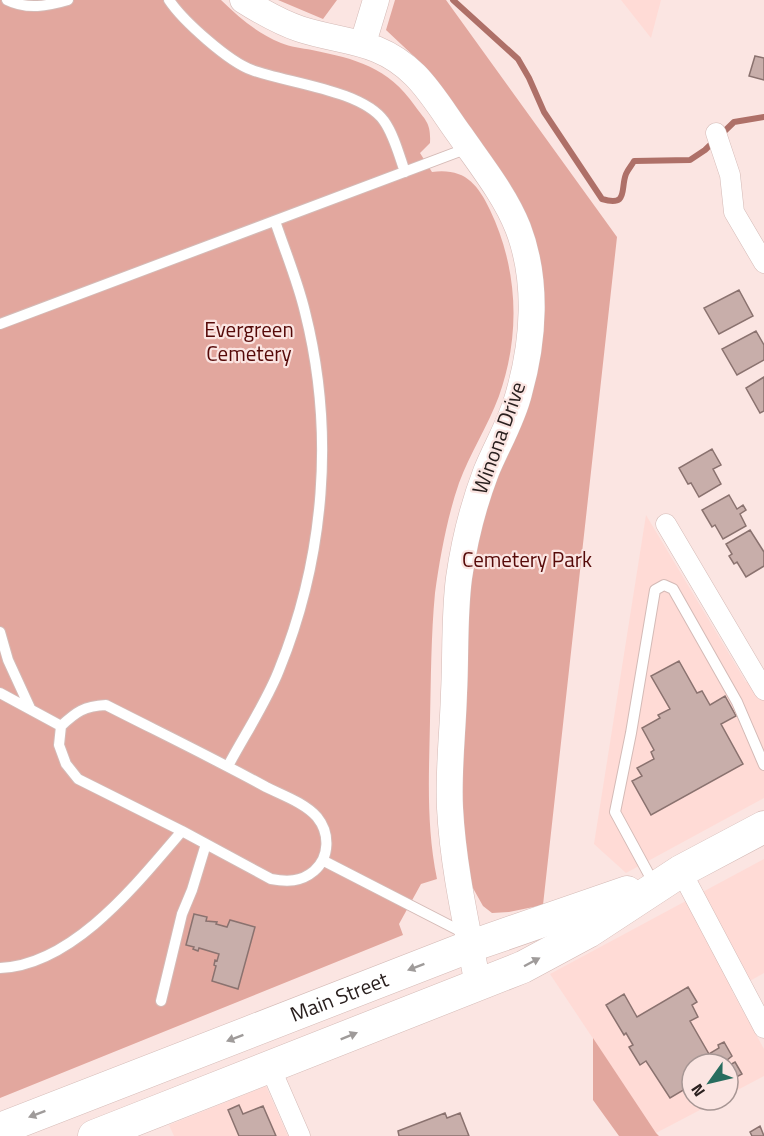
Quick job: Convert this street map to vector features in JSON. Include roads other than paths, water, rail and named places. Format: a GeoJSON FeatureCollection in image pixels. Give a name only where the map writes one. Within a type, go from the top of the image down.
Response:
{"type":"FeatureCollection","features":[{"type":"Feature","properties":{"kind":"main road","name":"Main Street"},"geometry":{"type":"LineString","coordinates":[[0,1129],[470,941],[578,910],[667,877],[764,827]]}},
{"type":"Feature","properties":{"kind":"main road","name":"Main Street"},"geometry":{"type":"LineString","coordinates":[[114,1132],[270,1067],[523,967],[588,932],[667,877]]}},
{"type":"Feature","properties":{"kind":"street","name":"Winona Drive"},"geometry":{"type":"LineString","coordinates":[[243,0],[272,18],[302,29],[363,43],[393,57],[416,75],[501,197],[517,227],[525,252],[531,288],[532,315],[527,354],[519,393],[476,501],[457,595],[450,807],[456,864],[478,985]]}},
{"type":"Feature","properties":{"kind":"street"},"geometry":{"type":"LineString","coordinates":[[363,43],[376,0]]}},
{"type":"Feature","properties":{"kind":"street"},"geometry":{"type":"LineString","coordinates":[[716,133],[730,175],[734,212],[764,263]]}},
{"type":"Feature","properties":{"kind":"street"},"geometry":{"type":"LineString","coordinates":[[666,525],[764,690]]}},
{"type":"Feature","properties":{"kind":"street"},"geometry":{"type":"LineString","coordinates":[[667,877],[764,1028]]}},
{"type":"Feature","properties":{"kind":"street"},"geometry":{"type":"LineString","coordinates":[[270,1067],[300,1136]]}},
{"type":"Feature","properties":{"kind":"lane"},"geometry":{"type":"LineString","coordinates":[[7,0],[30,6],[50,5],[68,0]]}},
{"type":"Feature","properties":{"kind":"lane"},"geometry":{"type":"LineString","coordinates":[[169,0],[177,11],[230,60],[252,70],[342,95],[368,105],[383,120],[405,172]]}},
{"type":"Feature","properties":{"kind":"lane"},"geometry":{"type":"LineString","coordinates":[[0,324],[469,148]]}},
{"type":"Feature","properties":{"kind":"lane"},"geometry":{"type":"LineString","coordinates":[[228,766],[279,671],[302,604],[312,565],[318,527],[322,444],[317,376],[305,312],[275,222]]}},
{"type":"Feature","properties":{"kind":"lane"},"geometry":{"type":"LineString","coordinates":[[667,877],[615,812],[631,734],[655,590],[664,585],[673,589],[737,702],[764,765]]}},
{"type":"Feature","properties":{"kind":"lane"},"geometry":{"type":"LineString","coordinates":[[0,632],[11,668],[30,708]]}},
{"type":"Feature","properties":{"kind":"lane"},"geometry":{"type":"LineString","coordinates":[[0,693],[61,726]]}},
{"type":"Feature","properties":{"kind":"lane"},"geometry":{"type":"LineString","coordinates":[[106,705],[228,766],[316,816],[324,830],[326,846],[324,861],[313,872],[300,879],[286,882],[271,879],[78,779],[66,764],[59,745],[61,726],[74,714],[89,706],[106,705]]}},
{"type":"Feature","properties":{"kind":"lane"},"geometry":{"type":"LineString","coordinates":[[0,968],[31,961],[58,951],[83,934],[126,896],[182,831]]}},
{"type":"Feature","properties":{"kind":"lane"},"geometry":{"type":"LineString","coordinates":[[161,1001],[182,914],[206,844]]}},
{"type":"Feature","properties":{"kind":"lane"},"geometry":{"type":"LineString","coordinates":[[324,861],[470,941]]}},
{"type":"Feature","properties":{"kind":"waterway"},"geometry":{"type":"LineString","coordinates":[[453,0],[518,59],[544,112],[602,199],[611,201],[620,199],[626,174],[634,161],[690,160],[705,150],[734,122],[764,117]]}},
{"type":"Feature","properties":{"kind":"park label","name":"Evergreen Cemetery"},"geometry":{"type":"Point","coordinates":[249,342]}},
{"type":"Feature","properties":{"kind":"park label","name":"Cemetery Park"},"geometry":{"type":"Point","coordinates":[527,560]}}]}
